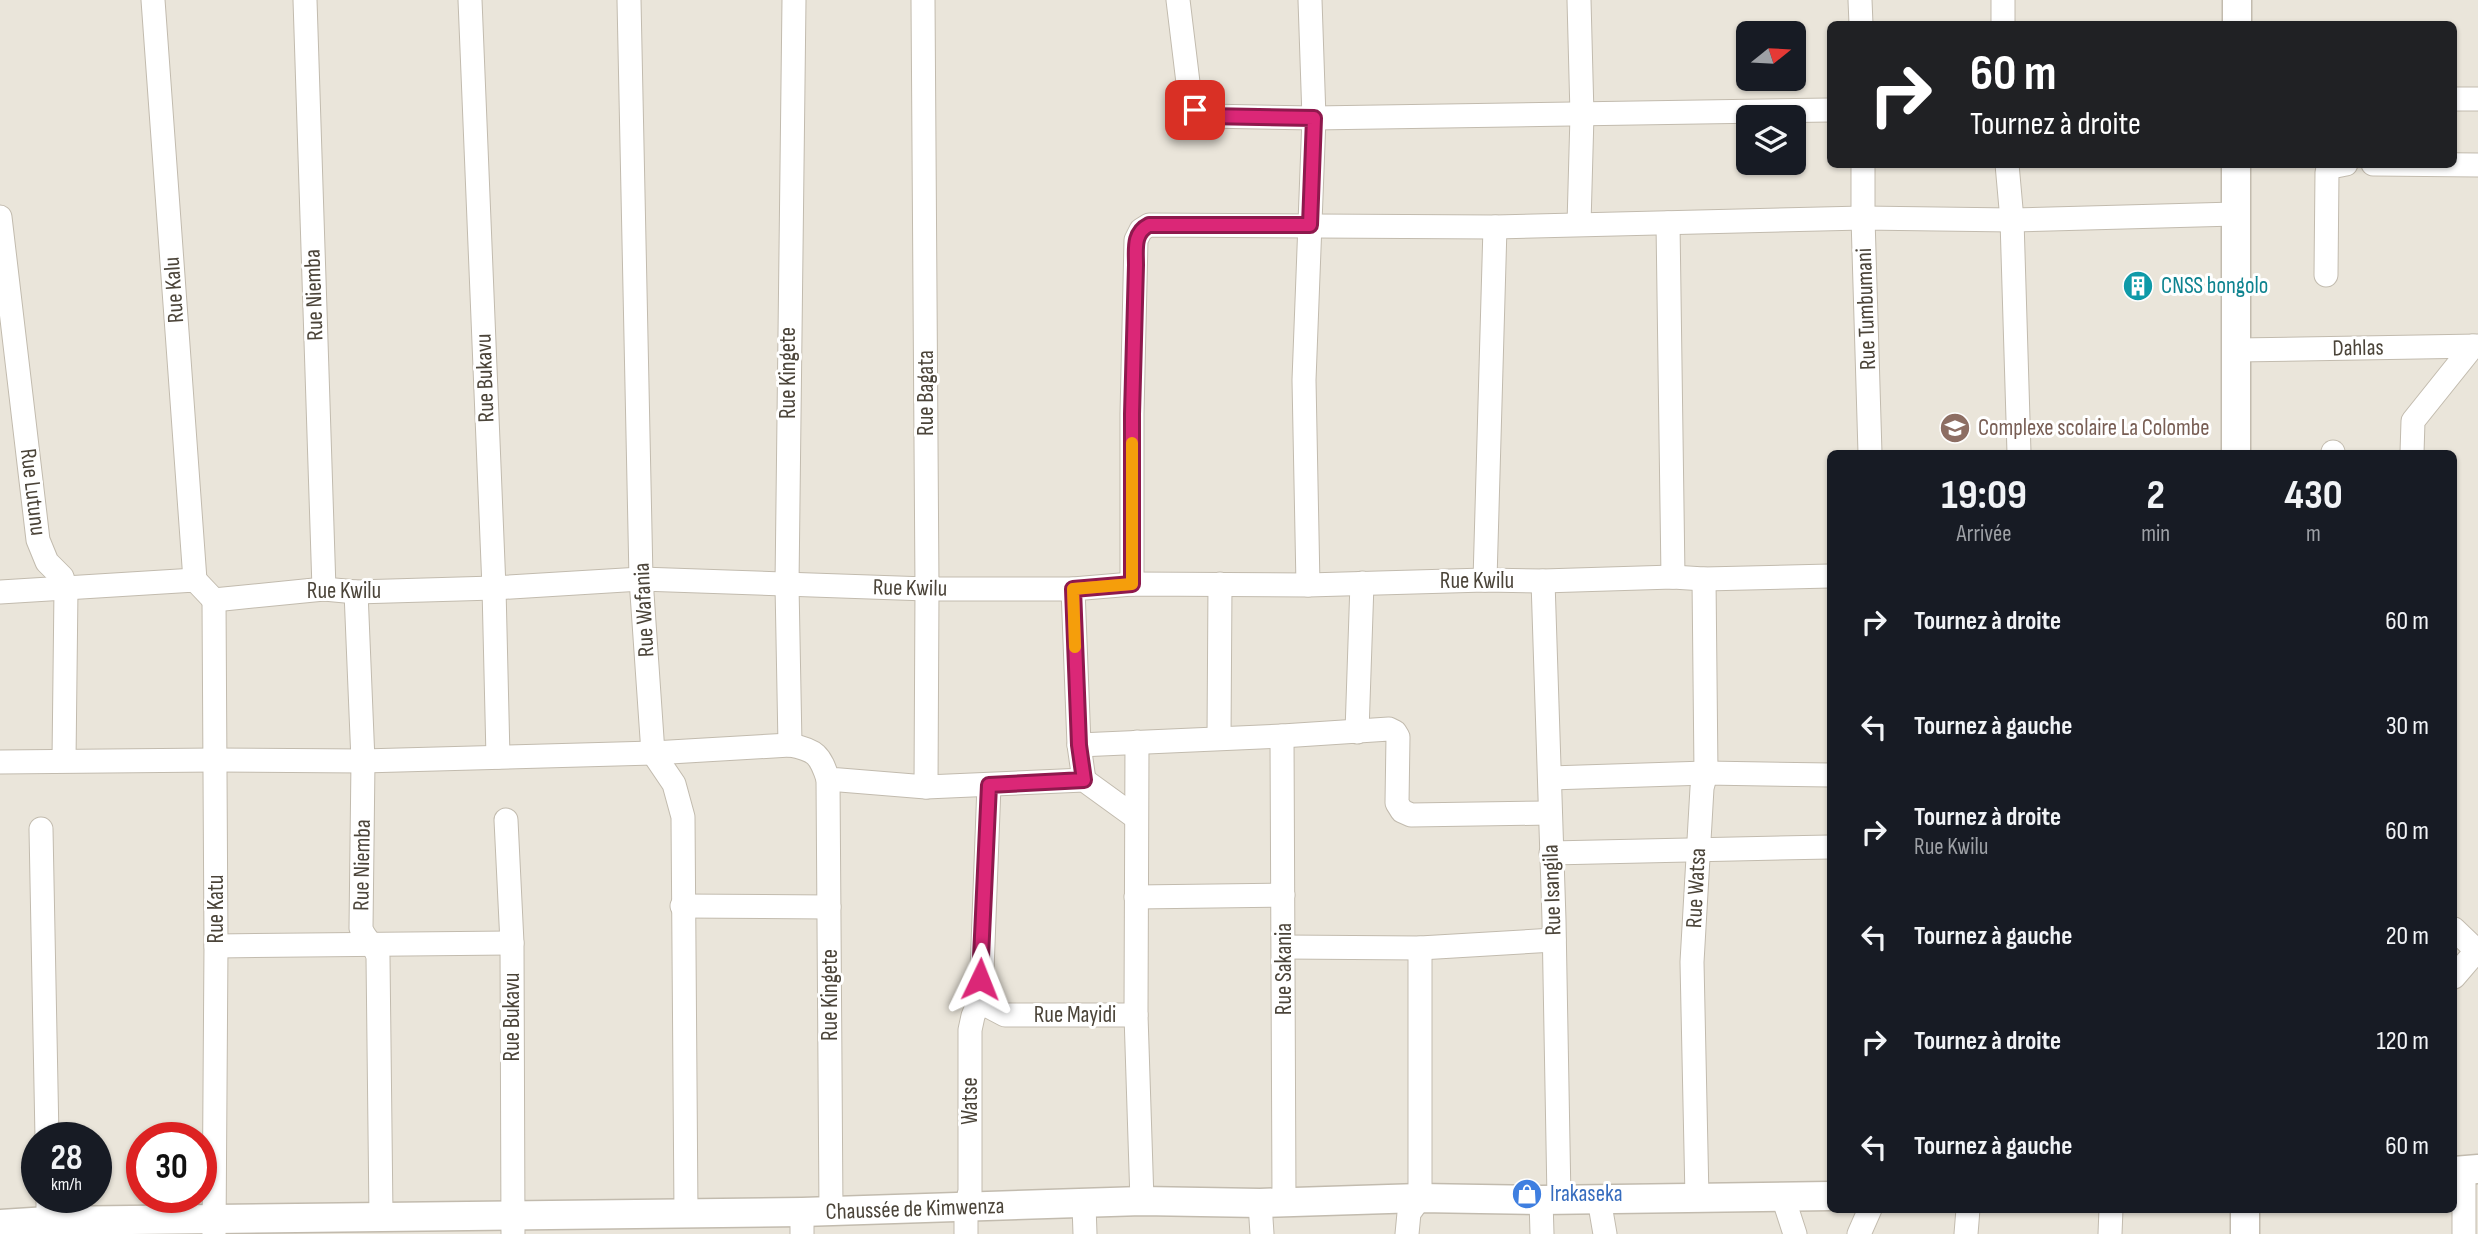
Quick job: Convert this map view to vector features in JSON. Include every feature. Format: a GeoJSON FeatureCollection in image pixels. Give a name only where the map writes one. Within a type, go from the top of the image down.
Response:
{"type":"FeatureCollection","features":[{"type":"Feature","properties":{"kind":"street","name":"Rue Kalu"},"geometry":{"type":"LineString","coordinates":[[153,0],[195,580]]}},
{"type":"Feature","properties":{"kind":"street","name":"Rue Niemba"},"geometry":{"type":"LineString","coordinates":[[305,0],[324,589]]}},
{"type":"Feature","properties":{"kind":"street","name":"Rue Bukavu"},"geometry":{"type":"LineString","coordinates":[[470,0],[494,588],[498,757]]}},
{"type":"Feature","properties":{"kind":"street","name":"Rue Wafania"},"geometry":{"type":"LineString","coordinates":[[629,0],[641,579],[653,753]]}},
{"type":"Feature","properties":{"kind":"street","name":"Rue Kingete"},"geometry":{"type":"LineString","coordinates":[[790,746],[787,585],[794,0]]}},
{"type":"Feature","properties":{"kind":"street","name":"Rue Bagata"},"geometry":{"type":"LineString","coordinates":[[923,0],[926,787]]}},
{"type":"Feature","properties":{"kind":"street"},"geometry":{"type":"LineString","coordinates":[[1178,0],[1190,99],[1195,110],[1206,116],[1314,118],[1827,110]]}},
{"type":"Feature","properties":{"kind":"street"},"geometry":{"type":"LineString","coordinates":[[1308,585],[1304,380],[1314,118],[1310,0]]}},
{"type":"Feature","properties":{"kind":"street"},"geometry":{"type":"LineString","coordinates":[[1579,0],[1582,115],[1579,224]]}},
{"type":"Feature","properties":{"kind":"street"},"geometry":{"type":"LineString","coordinates":[[1860,0],[1861,21]]}},
{"type":"Feature","properties":{"kind":"street"},"geometry":{"type":"LineString","coordinates":[[2003,0],[2003,21]]}},
{"type":"Feature","properties":{"kind":"street"},"geometry":{"type":"LineString","coordinates":[[2237,0],[2237,21]]}},
{"type":"Feature","properties":{"kind":"street"},"geometry":{"type":"LineString","coordinates":[[2457,99],[2478,99]]}},
{"type":"Feature","properties":{"kind":"street"},"geometry":{"type":"LineString","coordinates":[[2457,165],[2478,165]]}},
{"type":"Feature","properties":{"kind":"street","name":"Rue Tumbumani"},"geometry":{"type":"LineString","coordinates":[[1863,168],[1870,450]]}},
{"type":"Feature","properties":{"kind":"street"},"geometry":{"type":"LineString","coordinates":[[2007,168],[2012,220],[2018,450]]}},
{"type":"Feature","properties":{"kind":"street"},"geometry":{"type":"LineString","coordinates":[[2236,168],[2236,450]]}},
{"type":"Feature","properties":{"kind":"street"},"geometry":{"type":"LineString","coordinates":[[2326,275],[2327,172],[2330,168]]}},
{"type":"Feature","properties":{"kind":"street"},"geometry":{"type":"LineString","coordinates":[[1132,584],[1136,240],[1141,230],[1149,225],[1495,227],[1863,218],[2012,220],[2235,215]]}},
{"type":"Feature","properties":{"kind":"street","name":"Rue Lutunu"},"geometry":{"type":"LineString","coordinates":[[0,217],[38,540],[47,562],[62,577],[66,590]]}},
{"type":"Feature","properties":{"kind":"street"},"geometry":{"type":"LineString","coordinates":[[1668,223],[1673,577]]}},
{"type":"Feature","properties":{"kind":"street"},"geometry":{"type":"LineString","coordinates":[[1485,580],[1495,227]]}},
{"type":"Feature","properties":{"kind":"street"},"geometry":{"type":"LineString","coordinates":[[2412,450],[2413,421],[2475,346]]}},
{"type":"Feature","properties":{"kind":"street","name":"Dahlas"},"geometry":{"type":"LineString","coordinates":[[2237,350],[2475,346]]}},
{"type":"Feature","properties":{"kind":"street","name":"Rue Kwilu"},"geometry":{"type":"LineString","coordinates":[[214,600],[324,589],[356,592],[494,588],[641,579],[927,589],[1073,589],[1132,584],[1308,585],[1827,576]]}},
{"type":"Feature","properties":{"kind":"street","name":"Rue Watsa"},"geometry":{"type":"LineString","coordinates":[[1697,1198],[1692,962],[1702,788],[1706,773],[1704,579]]}},
{"type":"Feature","properties":{"kind":"street"},"geometry":{"type":"LineString","coordinates":[[0,592],[195,580],[214,600]]}},
{"type":"Feature","properties":{"kind":"street","name":"Rue Isangila"},"geometry":{"type":"LineString","coordinates":[[1542,1234],[1550,1199],[1554,940],[1543,581]]}},
{"type":"Feature","properties":{"kind":"street"},"geometry":{"type":"LineString","coordinates":[[1357,732],[1362,583]]}},
{"type":"Feature","properties":{"kind":"street"},"geometry":{"type":"LineString","coordinates":[[1219,738],[1220,584]]}},
{"type":"Feature","properties":{"kind":"street"},"geometry":{"type":"LineString","coordinates":[[1073,589],[1079,745],[1084,780]]}},
{"type":"Feature","properties":{"kind":"street"},"geometry":{"type":"LineString","coordinates":[[64,760],[66,590]]}},
{"type":"Feature","properties":{"kind":"street","name":"Rue Niemba"},"geometry":{"type":"LineString","coordinates":[[356,592],[363,761],[361,928],[377,957],[381,1216]]}},
{"type":"Feature","properties":{"kind":"street","name":"Rue Katu"},"geometry":{"type":"LineString","coordinates":[[214,600],[214,1226]]}},
{"type":"Feature","properties":{"kind":"street"},"geometry":{"type":"LineString","coordinates":[[1079,745],[1389,729],[1398,737],[1397,803],[1402,811],[1411,815],[1550,813]]}},
{"type":"Feature","properties":{"kind":"street","name":"Rue Sakania"},"geometry":{"type":"LineString","coordinates":[[1262,1234],[1272,1202],[1284,947],[1282,736]]}},
{"type":"Feature","properties":{"kind":"street"},"geometry":{"type":"LineString","coordinates":[[1137,742],[1136,1015],[1142,1201]]}},
{"type":"Feature","properties":{"kind":"street"},"geometry":{"type":"LineString","coordinates":[[0,762],[363,761],[653,753],[790,746],[807,749],[818,755],[828,779],[926,787],[1084,780],[1135,817]]}},
{"type":"Feature","properties":{"kind":"street"},"geometry":{"type":"LineString","coordinates":[[653,753],[674,784],[683,817],[685,1213]]}},
{"type":"Feature","properties":{"kind":"street"},"geometry":{"type":"LineString","coordinates":[[1550,778],[1706,773],[1827,775]]}},
{"type":"Feature","properties":{"kind":"street","name":"Rue Kingete"},"geometry":{"type":"LineString","coordinates":[[828,779],[831,1212]]}},
{"type":"Feature","properties":{"kind":"street"},"geometry":{"type":"LineString","coordinates":[[981,997],[989,785]]}},
{"type":"Feature","properties":{"kind":"street","name":"Rue Bukavu"},"geometry":{"type":"LineString","coordinates":[[506,820],[512,943],[513,1224]]}},
{"type":"Feature","properties":{"kind":"street"},"geometry":{"type":"LineString","coordinates":[[41,829],[47,1122]]}},
{"type":"Feature","properties":{"kind":"street"},"geometry":{"type":"LineString","coordinates":[[1551,853],[1827,848]]}},
{"type":"Feature","properties":{"kind":"street"},"geometry":{"type":"LineString","coordinates":[[1136,897],[1283,895]]}},
{"type":"Feature","properties":{"kind":"street"},"geometry":{"type":"LineString","coordinates":[[682,906],[829,907]]}},
{"type":"Feature","properties":{"kind":"street"},"geometry":{"type":"LineString","coordinates":[[2457,932],[2478,951],[2457,974]]}},
{"type":"Feature","properties":{"kind":"street"},"geometry":{"type":"LineString","coordinates":[[1284,947],[1420,948],[1554,940]]}},
{"type":"Feature","properties":{"kind":"street"},"geometry":{"type":"LineString","coordinates":[[216,946],[512,943]]}},
{"type":"Feature","properties":{"kind":"street"},"geometry":{"type":"LineString","coordinates":[[1407,1234],[1409,1213],[1420,1198],[1420,948]]}},
{"type":"Feature","properties":{"kind":"street","name":"Rue Mayidi"},"geometry":{"type":"LineString","coordinates":[[981,997],[988,1006],[1005,1015],[1136,1015]]}},
{"type":"Feature","properties":{"kind":"street","name":"Watse"},"geometry":{"type":"LineString","coordinates":[[966,1220],[970,1191],[970,1030],[972,1016],[981,997]]}},
{"type":"Feature","properties":{"kind":"street"},"geometry":{"type":"LineString","coordinates":[[2464,1234],[2471,1209],[2465,1170]]}},
{"type":"Feature","properties":{"kind":"street","name":"Chaussée de Kimwenza"},"geometry":{"type":"LineString","coordinates":[[0,1224],[50,1217],[214,1226],[350,1225],[381,1216],[513,1224],[649,1224],[685,1213],[802,1223],[831,1212],[966,1220],[1084,1205],[1142,1201],[1827,1196]]}},
{"type":"Feature","properties":{"kind":"street"},"geometry":{"type":"LineString","coordinates":[[1783,1197],[1795,1234]]}},
{"type":"Feature","properties":{"kind":"street"},"geometry":{"type":"LineString","coordinates":[[1599,1199],[1605,1234]]}},
{"type":"Feature","properties":{"kind":"street"},"geometry":{"type":"LineString","coordinates":[[1084,1205],[1085,1234]]}},
{"type":"Feature","properties":{"kind":"street"},"geometry":{"type":"LineString","coordinates":[[1859,1234],[1868,1213]]}},
{"type":"Feature","properties":{"kind":"street"},"geometry":{"type":"LineString","coordinates":[[1966,1234],[1968,1213]]}},
{"type":"Feature","properties":{"kind":"street"},"geometry":{"type":"LineString","coordinates":[[2110,1234],[2111,1213]]}},
{"type":"Feature","properties":{"kind":"street"},"geometry":{"type":"LineString","coordinates":[[2245,1213],[2245,1234]]}},
{"type":"Feature","properties":{"kind":"shaded area"},"geometry":{"type":"Polygon","coordinates":[[[0,0],[2478,0],[2478,1234],[0,1234],[0,0]]]}},
{"type":"Feature","properties":{"kind":"slow traffic"},"geometry":{"type":"LineString","coordinates":[[1075,647],[1073,589],[1132,584],[1132,443]]}},
{"type":"Feature","properties":{"kind":"place","name":"CNSS bongolo"},"geometry":{"type":"Point","coordinates":[2138,286]}},
{"type":"Feature","properties":{"kind":"place","name":"Complexe scolaire La Colombe"},"geometry":{"type":"Point","coordinates":[1955,428]}},
{"type":"Feature","properties":{"kind":"place","name":"Irakaseka"},"geometry":{"type":"Point","coordinates":[1527,1194]}},
{"type":"Feature","properties":{"kind":"route"},"geometry":{"type":"LineString","coordinates":[[980,979],[989,785],[1084,780],[1079,745],[1073,589],[1132,584],[1136,240],[1141,230],[1149,225],[1310,225],[1314,118],[1206,116],[1195,110]]}}]}
